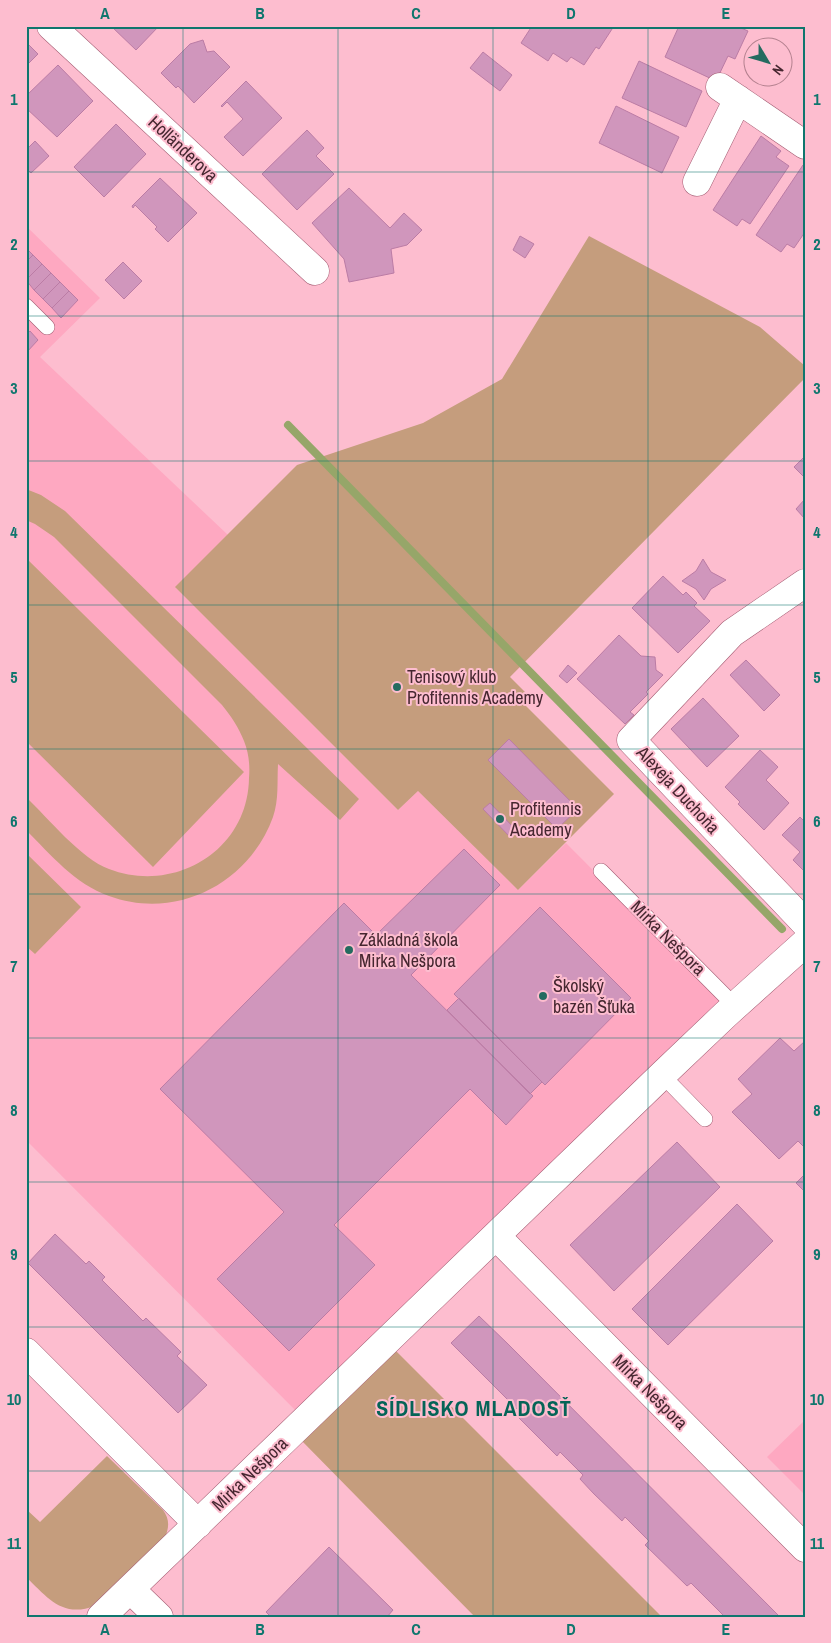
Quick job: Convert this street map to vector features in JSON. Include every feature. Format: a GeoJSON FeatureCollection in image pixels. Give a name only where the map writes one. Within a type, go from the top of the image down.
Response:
{"type":"FeatureCollection","features":[{"type":"Feature","properties":{"kind":"street","name":"Holländerova"},"geometry":{"type":"LineString","coordinates":[[51,26],[315,271]]}},
{"type":"Feature","properties":{"kind":"street"},"geometry":{"type":"LineString","coordinates":[[698,182],[729,93],[805,145]]}},
{"type":"Feature","properties":{"kind":"street","name":"Alexeja Duchoňa"},"geometry":{"type":"LineString","coordinates":[[805,584],[732,633],[631,740],[805,923]]}},
{"type":"Feature","properties":{"kind":"street","name":"Mirka Nešpora"},"geometry":{"type":"LineString","coordinates":[[101,1617],[662,1075],[805,943]]}},
{"type":"Feature","properties":{"kind":"street","name":"Mirka Nešpora"},"geometry":{"type":"LineString","coordinates":[[496,1236],[805,1548]]}},
{"type":"Feature","properties":{"kind":"street","name":"Mirka Nešpora"},"geometry":{"type":"LineString","coordinates":[[26,1352],[198,1524]]}},
{"type":"Feature","properties":{"kind":"street"},"geometry":{"type":"LineString","coordinates":[[130,1589],[159,1617]]}},
{"type":"Feature","properties":{"kind":"lane"},"geometry":{"type":"LineString","coordinates":[[26,306],[47,327]]}},
{"type":"Feature","properties":{"kind":"lane","name":"Mirka Nešpora"},"geometry":{"type":"LineString","coordinates":[[601,871],[735,1006]]}},
{"type":"Feature","properties":{"kind":"lane"},"geometry":{"type":"LineString","coordinates":[[662,1075],[705,1119]]}},
{"type":"Feature","properties":{"kind":"shaded area","name":"Základná škola Mirka Nešpora"},"geometry":{"type":"Polygon","coordinates":[[[26,226],[100,298],[40,357],[228,535],[176,588],[398,810],[418,791],[518,890],[566,843],[731,1009],[313,1428],[26,1140],[26,226]]]}},
{"type":"Feature","properties":{"kind":"shaded area"},"geometry":{"type":"Polygon","coordinates":[[[589,236],[760,327],[805,366],[805,378],[510,677],[529,696],[523,703],[614,794],[518,890],[418,791],[398,810],[175,587],[297,465],[423,423],[502,379],[589,236]]]}},
{"type":"Feature","properties":{"kind":"shaded area"},"geometry":{"type":"Polygon","coordinates":[[[26,489],[41,495],[65,511],[359,799],[340,820],[278,764],[275,811],[262,840],[247,861],[228,878],[207,891],[184,899],[160,903],[135,902],[97,891],[64,868],[26,830],[26,797],[65,837],[98,864],[109,869],[134,875],[158,876],[182,870],[203,860],[221,845],[236,827],[245,804],[249,778],[249,760],[242,736],[222,705],[54,537],[26,520],[26,489]]]}},
{"type":"Feature","properties":{"kind":"shaded area"},"geometry":{"type":"Polygon","coordinates":[[[26,558],[244,772],[153,867],[26,741],[26,558]]]}},
{"type":"Feature","properties":{"kind":"shaded area"},"geometry":{"type":"Polygon","coordinates":[[[26,853],[81,907],[35,954],[26,946],[26,853]]]}},
{"type":"Feature","properties":{"kind":"shaded area"},"geometry":{"type":"Polygon","coordinates":[[[390,1345],[662,1617],[475,1617],[301,1440],[390,1345]]]}},
{"type":"Feature","properties":{"kind":"shaded area"},"geometry":{"type":"Polygon","coordinates":[[[805,1420],[805,1495],[767,1457],[805,1420]]]}},
{"type":"Feature","properties":{"kind":"shaded area"},"geometry":{"type":"Polygon","coordinates":[[[107,1456],[163,1510],[168,1520],[165,1538],[95,1606],[83,1609],[64,1608],[49,1599],[26,1577],[26,1509],[40,1522],[107,1456]]]}},
{"type":"Feature","properties":{"kind":"building"},"geometry":{"type":"Polygon","coordinates":[[[111,26],[159,26],[136,50],[111,26]]]}},
{"type":"Feature","properties":{"kind":"building"},"geometry":{"type":"Polygon","coordinates":[[[532,26],[614,26],[599,49],[596,47],[584,65],[571,57],[567,62],[553,53],[548,61],[521,43],[532,26]]]}},
{"type":"Feature","properties":{"kind":"building"},"geometry":{"type":"Polygon","coordinates":[[[679,26],[742,26],[741,28],[748,31],[735,59],[728,56],[716,81],[665,57],[679,26]]]}},
{"type":"Feature","properties":{"kind":"building"},"geometry":{"type":"Polygon","coordinates":[[[26,37],[28,44],[38,54],[26,66],[26,37]]]}},
{"type":"Feature","properties":{"kind":"building"},"geometry":{"type":"Polygon","coordinates":[[[203,40],[207,52],[214,51],[230,67],[194,103],[178,86],[176,88],[161,73],[190,44],[203,40]]]}},
{"type":"Feature","properties":{"kind":"building"},"geometry":{"type":"Polygon","coordinates":[[[483,52],[512,75],[500,91],[470,68],[483,52]]]}},
{"type":"Feature","properties":{"kind":"building"},"geometry":{"type":"Polygon","coordinates":[[[639,61],[702,91],[686,127],[622,98],[639,61]]]}},
{"type":"Feature","properties":{"kind":"building"},"geometry":{"type":"Polygon","coordinates":[[[58,65],[93,101],[57,137],[26,108],[26,96],[58,65]]]}},
{"type":"Feature","properties":{"kind":"building"},"geometry":{"type":"Polygon","coordinates":[[[246,81],[282,118],[243,156],[224,137],[243,119],[227,102],[221,106],[246,81]]]}},
{"type":"Feature","properties":{"kind":"building"},"geometry":{"type":"Polygon","coordinates":[[[616,106],[679,137],[662,173],[599,143],[616,106]]]}},
{"type":"Feature","properties":{"kind":"building"},"geometry":{"type":"Polygon","coordinates":[[[116,124],[146,154],[104,197],[74,167],[116,124]]]}},
{"type":"Feature","properties":{"kind":"building"},"geometry":{"type":"Polygon","coordinates":[[[307,130],[324,148],[316,156],[334,174],[297,210],[262,174],[307,130]]]}},
{"type":"Feature","properties":{"kind":"building"},"geometry":{"type":"Polygon","coordinates":[[[761,136],[781,151],[776,157],[789,166],[750,224],[742,219],[737,226],[713,210],[761,136]]]}},
{"type":"Feature","properties":{"kind":"building"},"geometry":{"type":"Polygon","coordinates":[[[35,141],[49,156],[31,173],[26,168],[26,150],[35,141]]]}},
{"type":"Feature","properties":{"kind":"building"},"geometry":{"type":"Polygon","coordinates":[[[803,165],[805,167],[805,232],[794,248],[787,244],[781,252],[756,235],[803,165]]]}},
{"type":"Feature","properties":{"kind":"building"},"geometry":{"type":"Polygon","coordinates":[[[160,178],[197,213],[168,242],[155,229],[157,227],[135,205],[133,208],[132,206],[160,178]]]}},
{"type":"Feature","properties":{"kind":"building"},"geometry":{"type":"Polygon","coordinates":[[[349,188],[390,228],[404,213],[422,230],[407,245],[391,249],[394,273],[349,282],[344,259],[312,223],[349,188]]]}},
{"type":"Feature","properties":{"kind":"building"},"geometry":{"type":"Polygon","coordinates":[[[520,236],[534,244],[525,258],[513,250],[520,236]]]}},
{"type":"Feature","properties":{"kind":"building"},"geometry":{"type":"Polygon","coordinates":[[[26,248],[33,255],[26,262],[26,248]]]}},
{"type":"Feature","properties":{"kind":"building"},"geometry":{"type":"Polygon","coordinates":[[[33,255],[42,264],[26,280],[26,262],[33,255]]]}},
{"type":"Feature","properties":{"kind":"building"},"geometry":{"type":"Polygon","coordinates":[[[123,262],[142,281],[124,299],[105,280],[123,262]]]}},
{"type":"Feature","properties":{"kind":"building"},"geometry":{"type":"Polygon","coordinates":[[[42,264],[51,273],[34,290],[26,280],[42,264]]]}},
{"type":"Feature","properties":{"kind":"building"},"geometry":{"type":"Polygon","coordinates":[[[51,273],[60,282],[43,299],[34,290],[51,273]]]}},
{"type":"Feature","properties":{"kind":"building"},"geometry":{"type":"Polygon","coordinates":[[[60,282],[69,291],[52,308],[43,299],[60,282]]]}},
{"type":"Feature","properties":{"kind":"building"},"geometry":{"type":"Polygon","coordinates":[[[69,291],[78,300],[61,318],[52,308],[69,291]]]}},
{"type":"Feature","properties":{"kind":"building"},"geometry":{"type":"Polygon","coordinates":[[[30,331],[38,340],[26,353],[26,335],[30,331]]]}},
{"type":"Feature","properties":{"kind":"building"},"geometry":{"type":"Polygon","coordinates":[[[805,456],[805,478],[794,467],[805,456]]]}},
{"type":"Feature","properties":{"kind":"building"},"geometry":{"type":"Polygon","coordinates":[[[805,499],[805,519],[796,509],[805,499]]]}},
{"type":"Feature","properties":{"kind":"building"},"geometry":{"type":"Polygon","coordinates":[[[703,559],[711,572],[726,580],[711,589],[704,600],[696,589],[682,581],[696,571],[703,559]]]}},
{"type":"Feature","properties":{"kind":"building"},"geometry":{"type":"Polygon","coordinates":[[[663,576],[683,595],[686,592],[697,603],[694,606],[710,621],[678,653],[632,608],[663,576]]]}},
{"type":"Feature","properties":{"kind":"building"},"geometry":{"type":"Polygon","coordinates":[[[619,635],[641,656],[655,657],[656,670],[663,675],[630,712],[634,715],[625,724],[577,679],[619,635]]]}},
{"type":"Feature","properties":{"kind":"building"},"geometry":{"type":"Polygon","coordinates":[[[746,660],[780,695],[764,711],[730,675],[746,660]]]}},
{"type":"Feature","properties":{"kind":"building"},"geometry":{"type":"Polygon","coordinates":[[[568,665],[577,673],[567,683],[559,676],[568,665]]]}},
{"type":"Feature","properties":{"kind":"building"},"geometry":{"type":"Polygon","coordinates":[[[703,698],[739,736],[707,767],[671,729],[703,698]]]}},
{"type":"Feature","properties":{"kind":"building","name":"Profitennis Academy"},"geometry":{"type":"Polygon","coordinates":[[[509,739],[578,809],[557,829],[488,760],[509,739]]]}},
{"type":"Feature","properties":{"kind":"building"},"geometry":{"type":"Polygon","coordinates":[[[760,750],[778,767],[766,780],[789,803],[764,830],[738,804],[740,802],[725,787],[760,750]]]}},
{"type":"Feature","properties":{"kind":"building","name":"Profitennis Academy"},"geometry":{"type":"Polygon","coordinates":[[[490,803],[516,830],[510,837],[483,809],[490,803]]]}},
{"type":"Feature","properties":{"kind":"building"},"geometry":{"type":"Polygon","coordinates":[[[800,817],[805,822],[805,872],[793,860],[800,852],[782,835],[800,817]]]}},
{"type":"Feature","properties":{"kind":"building"},"geometry":{"type":"Polygon","coordinates":[[[464,849],[500,885],[411,975],[533,1096],[506,1125],[470,1089],[334,1225],[375,1265],[289,1351],[217,1279],[284,1212],[160,1089],[344,903],[376,935],[464,849]]]}},
{"type":"Feature","properties":{"kind":"building","name":"Školský bazén Šťuka"},"geometry":{"type":"Polygon","coordinates":[[[540,907],[631,998],[545,1085],[454,994],[540,907]]]}},
{"type":"Feature","properties":{"kind":"building"},"geometry":{"type":"Polygon","coordinates":[[[459,998],[542,1082],[530,1094],[447,1010],[459,998]]]}},
{"type":"Feature","properties":{"kind":"building"},"geometry":{"type":"Polygon","coordinates":[[[780,1038],[794,1051],[805,1041],[805,1148],[798,1141],[779,1159],[732,1112],[752,1094],[738,1079],[780,1038]]]}},
{"type":"Feature","properties":{"kind":"building"},"geometry":{"type":"Polygon","coordinates":[[[677,1142],[720,1187],[614,1291],[570,1245],[677,1142]]]}},
{"type":"Feature","properties":{"kind":"building"},"geometry":{"type":"Polygon","coordinates":[[[805,1174],[805,1192],[796,1183],[805,1174]]]}},
{"type":"Feature","properties":{"kind":"building"},"geometry":{"type":"Polygon","coordinates":[[[737,1204],[773,1241],[668,1345],[632,1309],[737,1204]]]}},
{"type":"Feature","properties":{"kind":"building"},"geometry":{"type":"Polygon","coordinates":[[[55,1234],[86,1264],[89,1261],[105,1277],[102,1280],[143,1321],[146,1318],[181,1352],[177,1356],[207,1385],[178,1413],[28,1263],[55,1234]]]}},
{"type":"Feature","properties":{"kind":"building"},"geometry":{"type":"Polygon","coordinates":[[[479,1316],[780,1617],[725,1617],[691,1583],[687,1586],[645,1545],[649,1541],[625,1517],[622,1521],[594,1494],[580,1479],[583,1475],[560,1452],[557,1456],[515,1414],[518,1410],[451,1343],[479,1316]]]}},
{"type":"Feature","properties":{"kind":"building"},"geometry":{"type":"Polygon","coordinates":[[[329,1547],[393,1610],[387,1617],[271,1617],[266,1612],[329,1547]]]}},
{"type":"Feature","properties":{"kind":"waterway"},"geometry":{"type":"LineString","coordinates":[[288,425],[782,929]]}},
{"type":"Feature","properties":{"kind":"place","name":"Tenisový klub Profitennis Academy"},"geometry":{"type":"Point","coordinates":[397,687]}},
{"type":"Feature","properties":{"kind":"place","name":"Profitennis Academy"},"geometry":{"type":"Point","coordinates":[500,819]}},
{"type":"Feature","properties":{"kind":"place","name":"Základná škola Mirka Nešpora"},"geometry":{"type":"Point","coordinates":[349,950]}},
{"type":"Feature","properties":{"kind":"place","name":"Školský bazén Šťuka"},"geometry":{"type":"Point","coordinates":[543,996]}},
{"type":"Feature","properties":{"kind":"district","name":"SÍDLISKO MLADOSŤ"},"geometry":{"type":"Point","coordinates":[474,1408]}}]}
